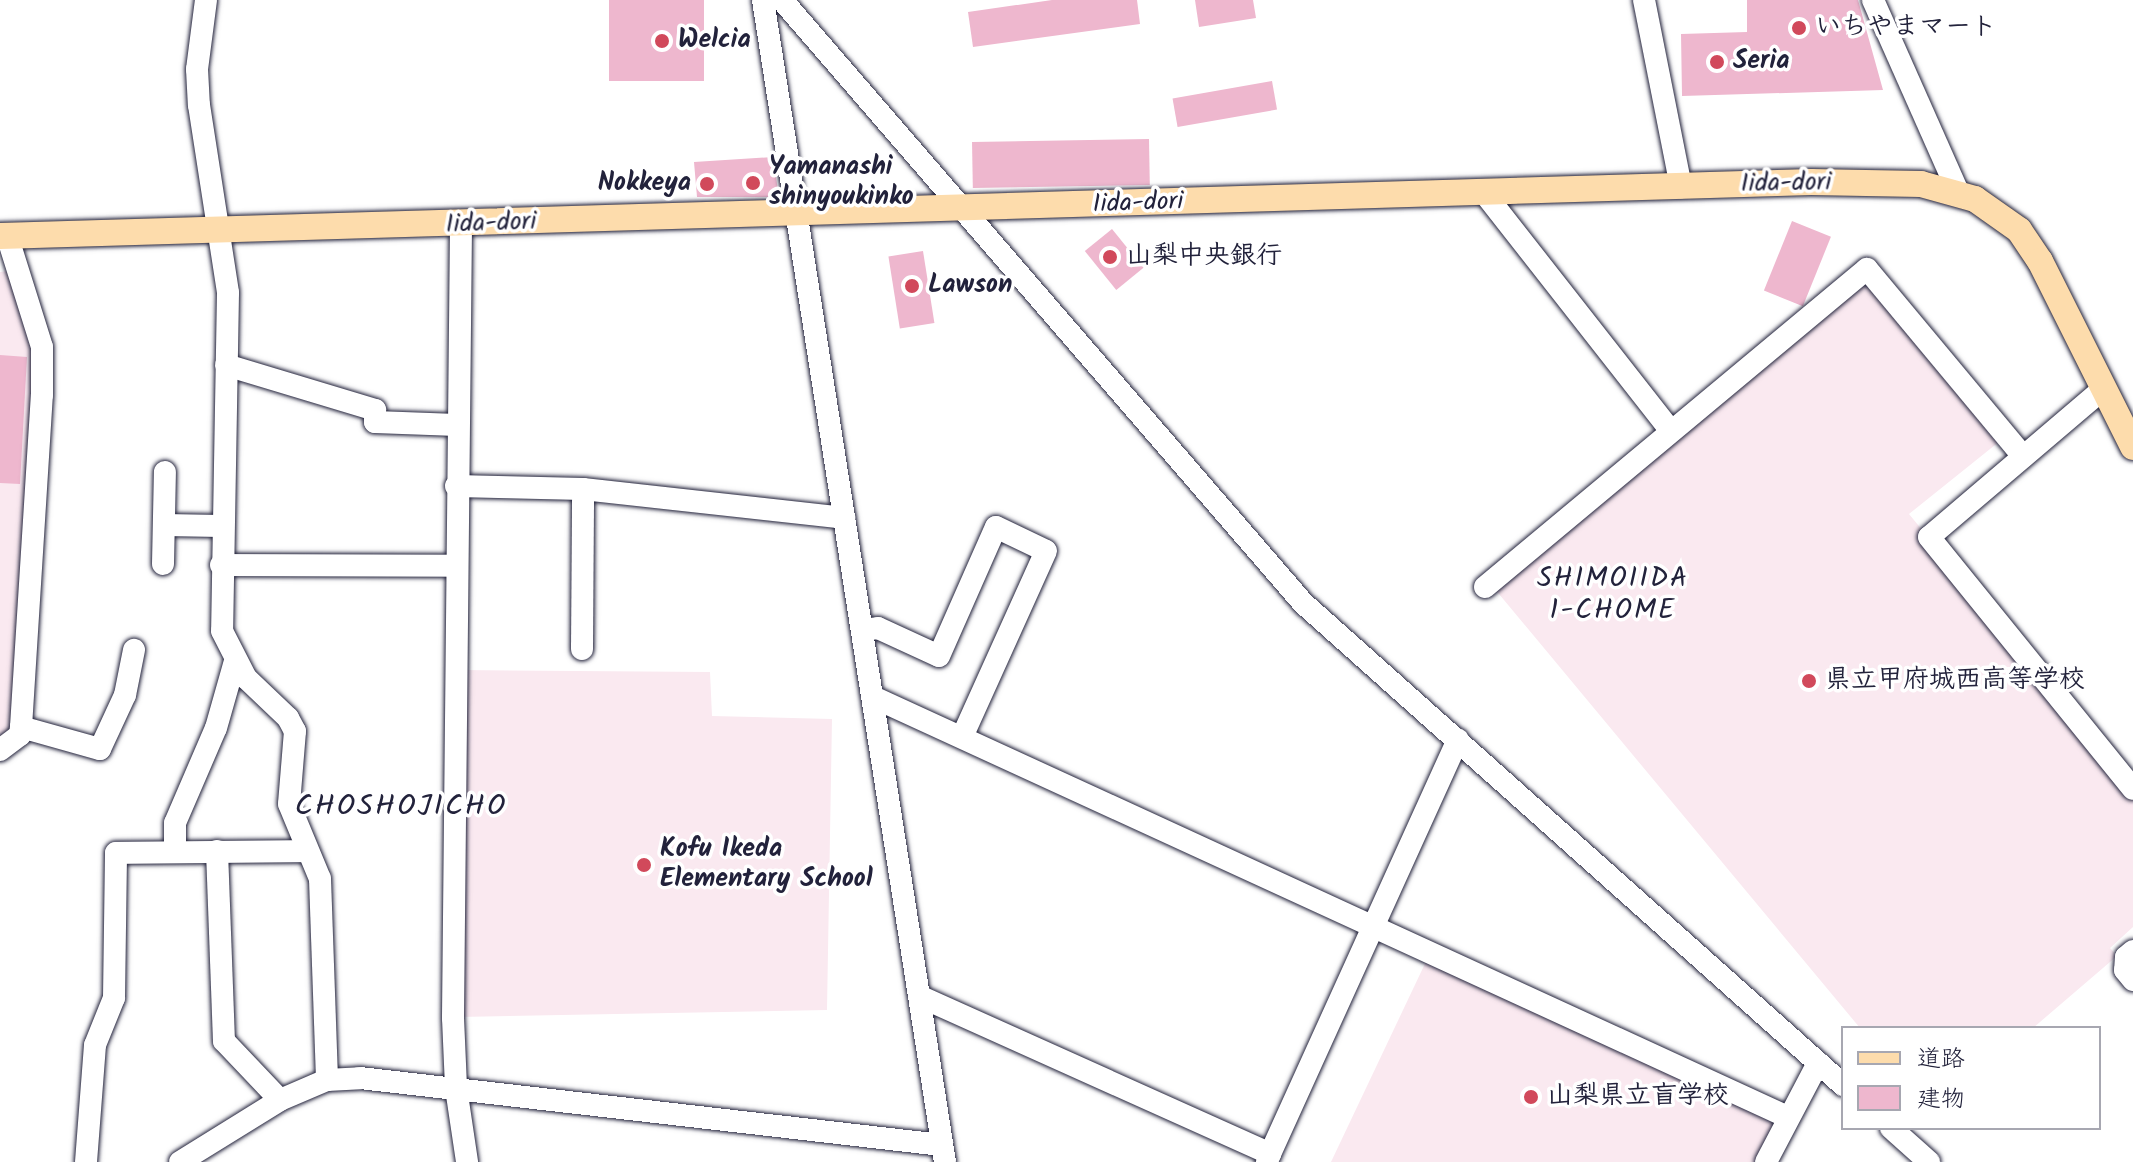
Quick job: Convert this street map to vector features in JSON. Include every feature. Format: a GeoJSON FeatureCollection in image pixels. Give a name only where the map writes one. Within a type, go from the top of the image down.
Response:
{"type":"FeatureCollection","features":[{"type":"Feature","properties":{"kind":"main road","name":"Iida-dori"},"geometry":{"type":"LineString","coordinates":[[5,247],[220,230],[461,226],[1681,187],[1921,184],[1958,192],[1994,209],[2019,230],[2040,261],[2133,447]]}},
{"type":"Feature","properties":{"kind":"street"},"geometry":{"type":"LineString","coordinates":[[206,0],[199,93],[228,293],[221,526],[222,631],[235,661],[295,731],[289,804],[320,879],[327,1080]]}},
{"type":"Feature","properties":{"kind":"street"},"geometry":{"type":"LineString","coordinates":[[180,1162],[280,1100],[327,1080],[360,1078],[943,1153],[763,0]]}},
{"type":"Feature","properties":{"kind":"street"},"geometry":{"type":"LineString","coordinates":[[782,0],[967,209],[1303,603],[1841,1083]]}},
{"type":"Feature","properties":{"kind":"street"},"geometry":{"type":"LineString","coordinates":[[1644,0],[1681,187]]}},
{"type":"Feature","properties":{"kind":"street"},"geometry":{"type":"LineString","coordinates":[[1873,0],[1958,192]]}},
{"type":"Feature","properties":{"kind":"street"},"geometry":{"type":"LineString","coordinates":[[1485,194],[1670,430]]}},
{"type":"Feature","properties":{"kind":"street"},"geometry":{"type":"LineString","coordinates":[[461,226],[455,566],[456,1088],[467,1162]]}},
{"type":"Feature","properties":{"kind":"street"},"geometry":{"type":"LineString","coordinates":[[0,750],[20,735],[21,727],[42,347],[5,247]]}},
{"type":"Feature","properties":{"kind":"street"},"geometry":{"type":"LineString","coordinates":[[1485,587],[1867,269],[2023,456]]}},
{"type":"Feature","properties":{"kind":"street"},"geometry":{"type":"LineString","coordinates":[[226,365],[375,410],[375,422],[457,425]]}},
{"type":"Feature","properties":{"kind":"street"},"geometry":{"type":"LineString","coordinates":[[2103,389],[1929,537],[2133,789]]}},
{"type":"Feature","properties":{"kind":"street"},"geometry":{"type":"LineString","coordinates":[[163,564],[165,472]]}},
{"type":"Feature","properties":{"kind":"street"},"geometry":{"type":"LineString","coordinates":[[456,486],[583,489],[844,518]]}},
{"type":"Feature","properties":{"kind":"street"},"geometry":{"type":"LineString","coordinates":[[582,649],[583,489]]}},
{"type":"Feature","properties":{"kind":"street"},"geometry":{"type":"LineString","coordinates":[[164,525],[221,526]]}},
{"type":"Feature","properties":{"kind":"street"},"geometry":{"type":"LineString","coordinates":[[862,630],[878,628],[939,656],[996,527],[1046,551],[962,737]]}},
{"type":"Feature","properties":{"kind":"street"},"geometry":{"type":"LineString","coordinates":[[221,565],[455,566]]}},
{"type":"Feature","properties":{"kind":"street"},"geometry":{"type":"LineString","coordinates":[[21,727],[100,749],[125,695],[134,650]]}},
{"type":"Feature","properties":{"kind":"street"},"geometry":{"type":"LineString","coordinates":[[175,851],[175,823],[216,728],[235,661]]}},
{"type":"Feature","properties":{"kind":"street"},"geometry":{"type":"LineString","coordinates":[[873,697],[1788,1117]]}},
{"type":"Feature","properties":{"kind":"street"},"geometry":{"type":"LineString","coordinates":[[919,996],[1269,1158],[1458,740]]}},
{"type":"Feature","properties":{"kind":"street"},"geometry":{"type":"LineString","coordinates":[[217,851],[224,1041],[280,1100]]}},
{"type":"Feature","properties":{"kind":"street"},"geometry":{"type":"LineString","coordinates":[[86,1162],[95,1045],[114,998],[116,853],[307,851]]}},
{"type":"Feature","properties":{"kind":"street"},"geometry":{"type":"LineString","coordinates":[[2133,951],[2126,957],[2125,970],[2133,980]]}},
{"type":"Feature","properties":{"kind":"street"},"geometry":{"type":"LineString","coordinates":[[1766,1162],[1818,1063]]}},
{"type":"Feature","properties":{"kind":"street"},"geometry":{"type":"LineString","coordinates":[[1893,1130],[1929,1162]]}},
{"type":"Feature","properties":{"kind":"shaded area"},"geometry":{"type":"Polygon","coordinates":[[[9,271],[34,350],[13,726],[0,743],[0,272],[9,271]]]}},
{"type":"Feature","properties":{"kind":"shaded area","name":"県立甲府城西高等学校"},"geometry":{"type":"Polygon","coordinates":[[[1870,273],[2010,433],[1909,514],[2133,787],[2133,927],[2110,948],[2117,956],[2035,1026],[1858,1026],[1484,576],[1870,273]]]}},
{"type":"Feature","properties":{"kind":"shaded area","name":"Kofu Ikeda Elementary School"},"geometry":{"type":"Polygon","coordinates":[[[457,670],[710,672],[712,716],[832,719],[827,1010],[459,1017],[457,670]]]}},
{"type":"Feature","properties":{"kind":"shaded area"},"geometry":{"type":"Polygon","coordinates":[[[1431,951],[1788,1117],[1766,1162],[1331,1162],[1431,951]]]}},
{"type":"Feature","properties":{"kind":"building"},"geometry":{"type":"Polygon","coordinates":[[[609,0],[704,0],[704,81],[609,81],[609,0]]]}},
{"type":"Feature","properties":{"kind":"building"},"geometry":{"type":"Polygon","coordinates":[[[1052,0],[1137,0],[1140,24],[973,47],[968,12],[1052,0]]]}},
{"type":"Feature","properties":{"kind":"building"},"geometry":{"type":"Polygon","coordinates":[[[1195,0],[1253,0],[1256,18],[1199,27],[1195,0]]]}},
{"type":"Feature","properties":{"kind":"building"},"geometry":{"type":"Polygon","coordinates":[[[1747,0],[1858,0],[1883,90],[1682,96],[1681,34],[1747,32],[1747,0]]]}},
{"type":"Feature","properties":{"kind":"building"},"geometry":{"type":"Polygon","coordinates":[[[1272,81],[1277,110],[1178,127],[1173,99],[1272,81]]]}},
{"type":"Feature","properties":{"kind":"building"},"geometry":{"type":"Polygon","coordinates":[[[1149,139],[1150,185],[973,188],[972,142],[1149,139]]]}},
{"type":"Feature","properties":{"kind":"building"},"geometry":{"type":"Polygon","coordinates":[[[773,157],[779,197],[697,197],[694,162],[773,157]]]}},
{"type":"Feature","properties":{"kind":"building"},"geometry":{"type":"Polygon","coordinates":[[[1792,221],[1831,237],[1803,306],[1764,291],[1792,221]]]}},
{"type":"Feature","properties":{"kind":"building"},"geometry":{"type":"Polygon","coordinates":[[[1112,229],[1143,268],[1116,290],[1085,251],[1112,229]]]}},
{"type":"Feature","properties":{"kind":"building"},"geometry":{"type":"Polygon","coordinates":[[[923,251],[934,323],[900,329],[888,256],[923,251]]]}},
{"type":"Feature","properties":{"kind":"building"},"geometry":{"type":"Polygon","coordinates":[[[0,355],[27,357],[20,484],[0,483],[0,355]]]}},
{"type":"Feature","properties":{"kind":"place","name":"いちやまマート"},"geometry":{"type":"Point","coordinates":[1799,28]}},
{"type":"Feature","properties":{"kind":"place","name":"Welcia"},"geometry":{"type":"Point","coordinates":[662,41]}},
{"type":"Feature","properties":{"kind":"place","name":"Seria"},"geometry":{"type":"Point","coordinates":[1717,62]}},
{"type":"Feature","properties":{"kind":"place","name":"Yamanashi shinyoukinko"},"geometry":{"type":"Point","coordinates":[753,183]}},
{"type":"Feature","properties":{"kind":"place","name":"Nokkeya"},"geometry":{"type":"Point","coordinates":[707,184]}},
{"type":"Feature","properties":{"kind":"place","name":"山梨中央銀行"},"geometry":{"type":"Point","coordinates":[1110,257]}},
{"type":"Feature","properties":{"kind":"place","name":"Lawson"},"geometry":{"type":"Point","coordinates":[912,286]}},
{"type":"Feature","properties":{"kind":"place","name":"県立甲府城西高等学校"},"geometry":{"type":"Point","coordinates":[1809,681]}},
{"type":"Feature","properties":{"kind":"place","name":"Kofu Ikeda Elementary School"},"geometry":{"type":"Point","coordinates":[644,865]}},
{"type":"Feature","properties":{"kind":"place","name":"山梨県立盲学校"},"geometry":{"type":"Point","coordinates":[1531,1097]}},
{"type":"Feature","properties":{"kind":"district","name":"SHIMOIIDA 1-CHOME"},"geometry":{"type":"Point","coordinates":[1613,595]}},
{"type":"Feature","properties":{"kind":"district","name":"CHOSHOJICHO"},"geometry":{"type":"Point","coordinates":[401,807]}}]}
